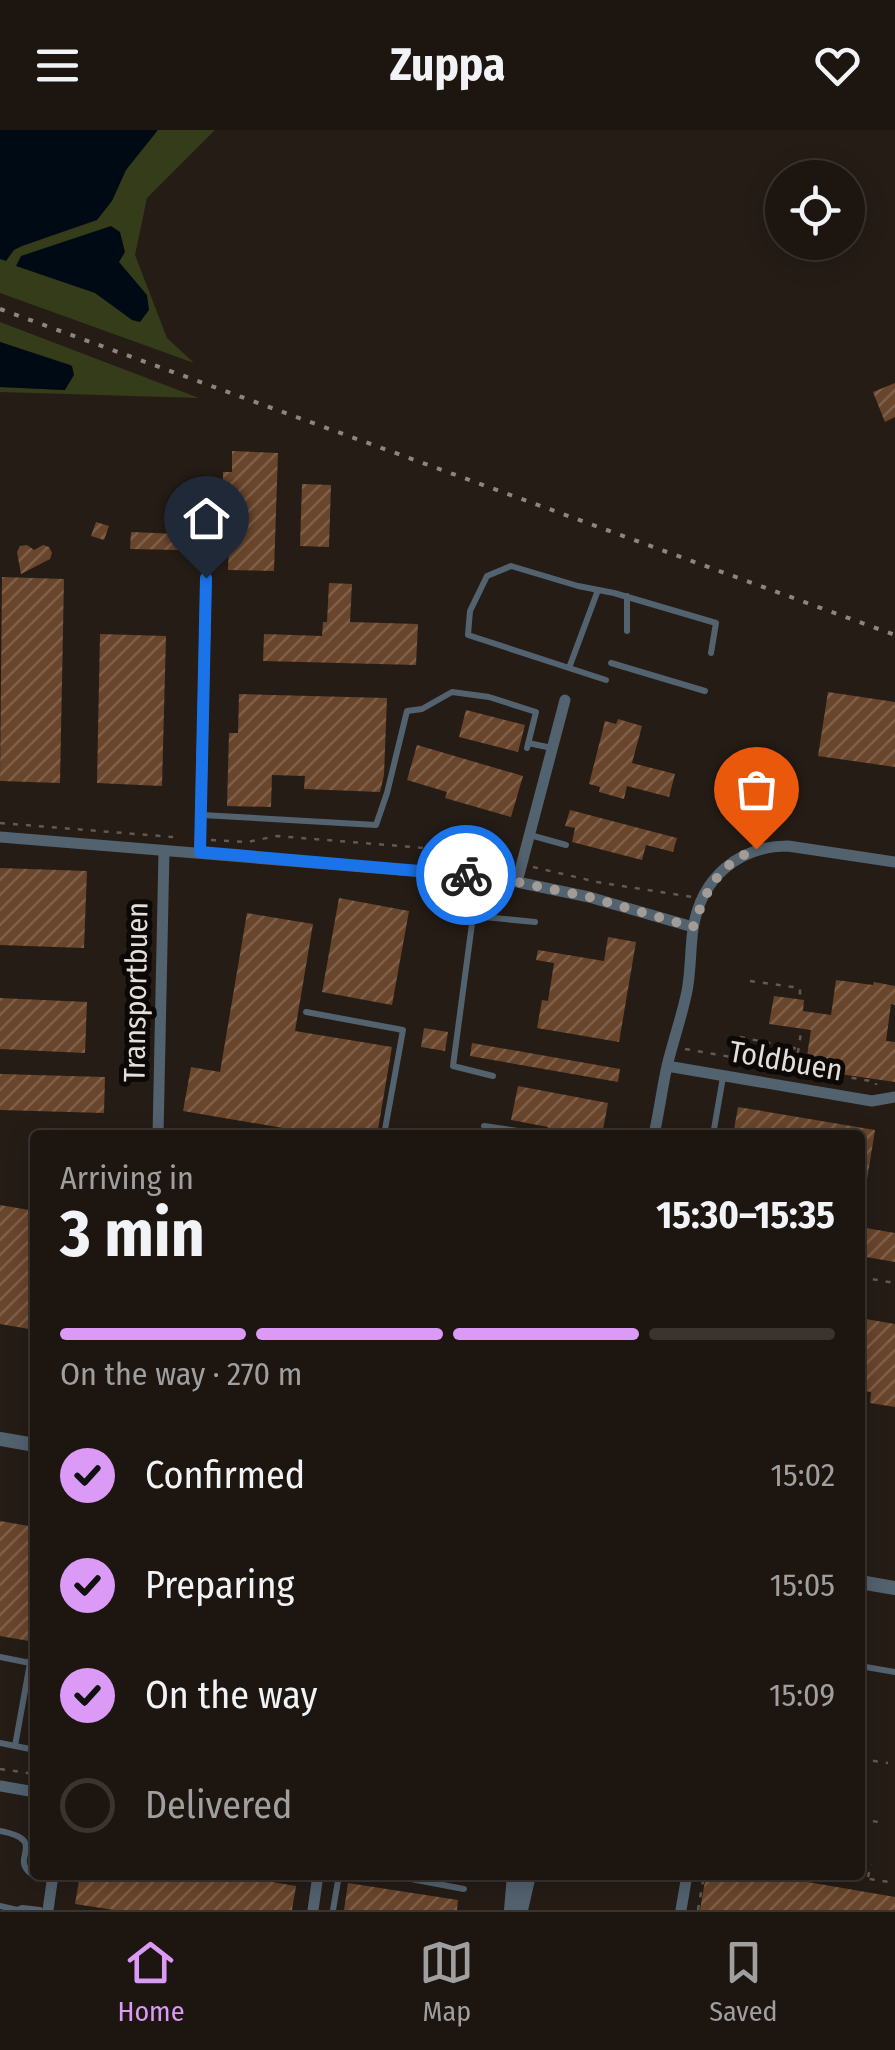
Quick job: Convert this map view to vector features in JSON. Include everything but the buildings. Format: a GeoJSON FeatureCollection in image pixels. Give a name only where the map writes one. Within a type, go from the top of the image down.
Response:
{"type":"FeatureCollection","features":[{"type":"Feature","properties":{"kind":"street"},"geometry":{"type":"LineString","coordinates":[[200,846],[206,578]]}},
{"type":"Feature","properties":{"kind":"street"},"geometry":{"type":"LineString","coordinates":[[517,882],[565,700]]}},
{"type":"Feature","properties":{"kind":"street"},"geometry":{"type":"LineString","coordinates":[[0,836],[164,851],[200,846],[461,874],[589,897],[693,927]]}},
{"type":"Feature","properties":{"kind":"street"},"geometry":{"type":"LineString","coordinates":[[655,1130],[687,992],[693,927],[703,899],[719,874],[730,863],[770,846],[895,862]]}},
{"type":"Feature","properties":{"kind":"street","name":"Transportbuen"},"geometry":{"type":"LineString","coordinates":[[158,1130],[164,851]]}},
{"type":"Feature","properties":{"kind":"street","name":"Toldbuen"},"geometry":{"type":"LineString","coordinates":[[667,1066],[872,1101],[895,1097]]}},
{"type":"Feature","properties":{"kind":"street"},"geometry":{"type":"LineString","coordinates":[[0,1439],[30,1444]]}},
{"type":"Feature","properties":{"kind":"street"},"geometry":{"type":"LineString","coordinates":[[865,1583],[895,1588]]}},
{"type":"Feature","properties":{"kind":"street"},"geometry":{"type":"LineString","coordinates":[[0,1786],[30,1791]]}},
{"type":"Feature","properties":{"kind":"street"},"geometry":{"type":"LineString","coordinates":[[44,1910],[52,1880]]}},
{"type":"Feature","properties":{"kind":"street"},"geometry":{"type":"LineString","coordinates":[[312,1910],[317,1880]]}},
{"type":"Feature","properties":{"kind":"street"},"geometry":{"type":"LineString","coordinates":[[511,1910],[514,1880]]}},
{"type":"Feature","properties":{"kind":"street"},"geometry":{"type":"LineString","coordinates":[[521,1910],[527,1880]]}},
{"type":"Feature","properties":{"kind":"street"},"geometry":{"type":"LineString","coordinates":[[681,1910],[686,1880]]}},
{"type":"Feature","properties":{"kind":"lane"},"geometry":{"type":"LineString","coordinates":[[606,680],[468,635],[470,611],[487,576],[511,566],[716,624],[711,654]]}},
{"type":"Feature","properties":{"kind":"lane"},"geometry":{"type":"LineString","coordinates":[[568,668],[598,590]]}},
{"type":"Feature","properties":{"kind":"lane"},"geometry":{"type":"LineString","coordinates":[[626,596],[628,631]]}},
{"type":"Feature","properties":{"kind":"lane"},"geometry":{"type":"LineString","coordinates":[[611,662],[705,691]]}},
{"type":"Feature","properties":{"kind":"lane"},"geometry":{"type":"LineString","coordinates":[[201,814],[376,826],[406,710],[422,708],[452,692],[489,697],[536,712],[528,746],[553,748]]}},
{"type":"Feature","properties":{"kind":"lane"},"geometry":{"type":"LineString","coordinates":[[530,835],[566,844]]}},
{"type":"Feature","properties":{"kind":"lane"},"geometry":{"type":"LineString","coordinates":[[493,1076],[453,1066],[472,916],[535,922]]}},
{"type":"Feature","properties":{"kind":"lane"},"geometry":{"type":"LineString","coordinates":[[306,1012],[403,1030],[385,1130]]}},
{"type":"Feature","properties":{"kind":"lane"},"geometry":{"type":"LineString","coordinates":[[714,1130],[723,1075]]}},
{"type":"Feature","properties":{"kind":"lane"},"geometry":{"type":"LineString","coordinates":[[484,1126],[511,1130]]}},
{"type":"Feature","properties":{"kind":"lane"},"geometry":{"type":"LineString","coordinates":[[0,1657],[30,1663],[15,1746]]}},
{"type":"Feature","properties":{"kind":"lane"},"geometry":{"type":"LineString","coordinates":[[865,1667],[895,1672]]}},
{"type":"Feature","properties":{"kind":"lane"},"geometry":{"type":"LineString","coordinates":[[0,1743],[30,1749]]}},
{"type":"Feature","properties":{"kind":"lane"},"geometry":{"type":"LineString","coordinates":[[0,1832],[23,1840],[27,1848],[24,1864],[30,1873]]}},
{"type":"Feature","properties":{"kind":"lane"},"geometry":{"type":"LineString","coordinates":[[333,1910],[338,1880]]}},
{"type":"Feature","properties":{"kind":"lane"},"geometry":{"type":"LineString","coordinates":[[416,1880],[464,1889]]}},
{"type":"Feature","properties":{"kind":"lane"},"geometry":{"type":"LineString","coordinates":[[0,1906],[44,1910]]}},
{"type":"Feature","properties":{"kind":"path"},"geometry":{"type":"LineString","coordinates":[[0,823],[200,846],[277,836],[449,850],[596,882],[703,899]]}},
{"type":"Feature","properties":{"kind":"path"},"geometry":{"type":"LineString","coordinates":[[750,981],[800,988],[800,996]]}},
{"type":"Feature","properties":{"kind":"path"},"geometry":{"type":"LineString","coordinates":[[796,1068],[801,1032]]}},
{"type":"Feature","properties":{"kind":"path"},"geometry":{"type":"LineString","coordinates":[[740,1037],[798,1049]]}},
{"type":"Feature","properties":{"kind":"path"},"geometry":{"type":"LineString","coordinates":[[672,1046],[876,1082],[872,1101]]}},
{"type":"Feature","properties":{"kind":"path"},"geometry":{"type":"LineString","coordinates":[[865,1278],[895,1283]]}},
{"type":"Feature","properties":{"kind":"path"},"geometry":{"type":"LineString","coordinates":[[865,1760],[888,1763]]}},
{"type":"Feature","properties":{"kind":"path"},"geometry":{"type":"LineString","coordinates":[[0,1768],[30,1773]]}},
{"type":"Feature","properties":{"kind":"path"},"geometry":{"type":"LineString","coordinates":[[865,1820],[878,1822]]}},
{"type":"Feature","properties":{"kind":"path"},"geometry":{"type":"LineString","coordinates":[[868,1878],[871,1864]]}},
{"type":"Feature","properties":{"kind":"path"},"geometry":{"type":"LineString","coordinates":[[865,1878],[895,1883]]}},
{"type":"Feature","properties":{"kind":"path"},"geometry":{"type":"LineString","coordinates":[[698,1910],[703,1880]]}},
{"type":"Feature","properties":{"kind":"green space"},"geometry":{"type":"Polygon","coordinates":[[[0,130],[215,130],[147,198],[135,255],[167,338],[194,363],[0,293],[0,130]]]}},
{"type":"Feature","properties":{"kind":"green space"},"geometry":{"type":"Polygon","coordinates":[[[0,322],[199,398],[0,392],[0,387],[65,390],[71,365],[0,342],[0,322]]]}},
{"type":"Feature","properties":{"kind":"shaded area"},"geometry":{"type":"Polygon","coordinates":[[[0,130],[158,130],[126,170],[112,201],[97,220],[22,246],[6,261],[0,259],[0,130]]]}},
{"type":"Feature","properties":{"kind":"shaded area"},"geometry":{"type":"Polygon","coordinates":[[[111,226],[120,232],[125,252],[119,262],[147,295],[149,310],[140,322],[95,293],[16,266],[21,256],[111,226]]]}},
{"type":"Feature","properties":{"kind":"shaded area"},"geometry":{"type":"Polygon","coordinates":[[[0,342],[72,366],[74,375],[65,390],[0,387],[0,342]]]}},
{"type":"Feature","properties":{"kind":"railway"},"geometry":{"type":"LineString","coordinates":[[0,309],[895,635]]}},
{"type":"Feature","properties":{"kind":"way so far"},"geometry":{"type":"LineString","coordinates":[[466,875],[589,897],[693,927],[703,899],[719,874],[756,849]]}},
{"type":"Feature","properties":{"kind":"route"},"geometry":{"type":"LineString","coordinates":[[206,578],[200,852],[466,875]]}}]}
